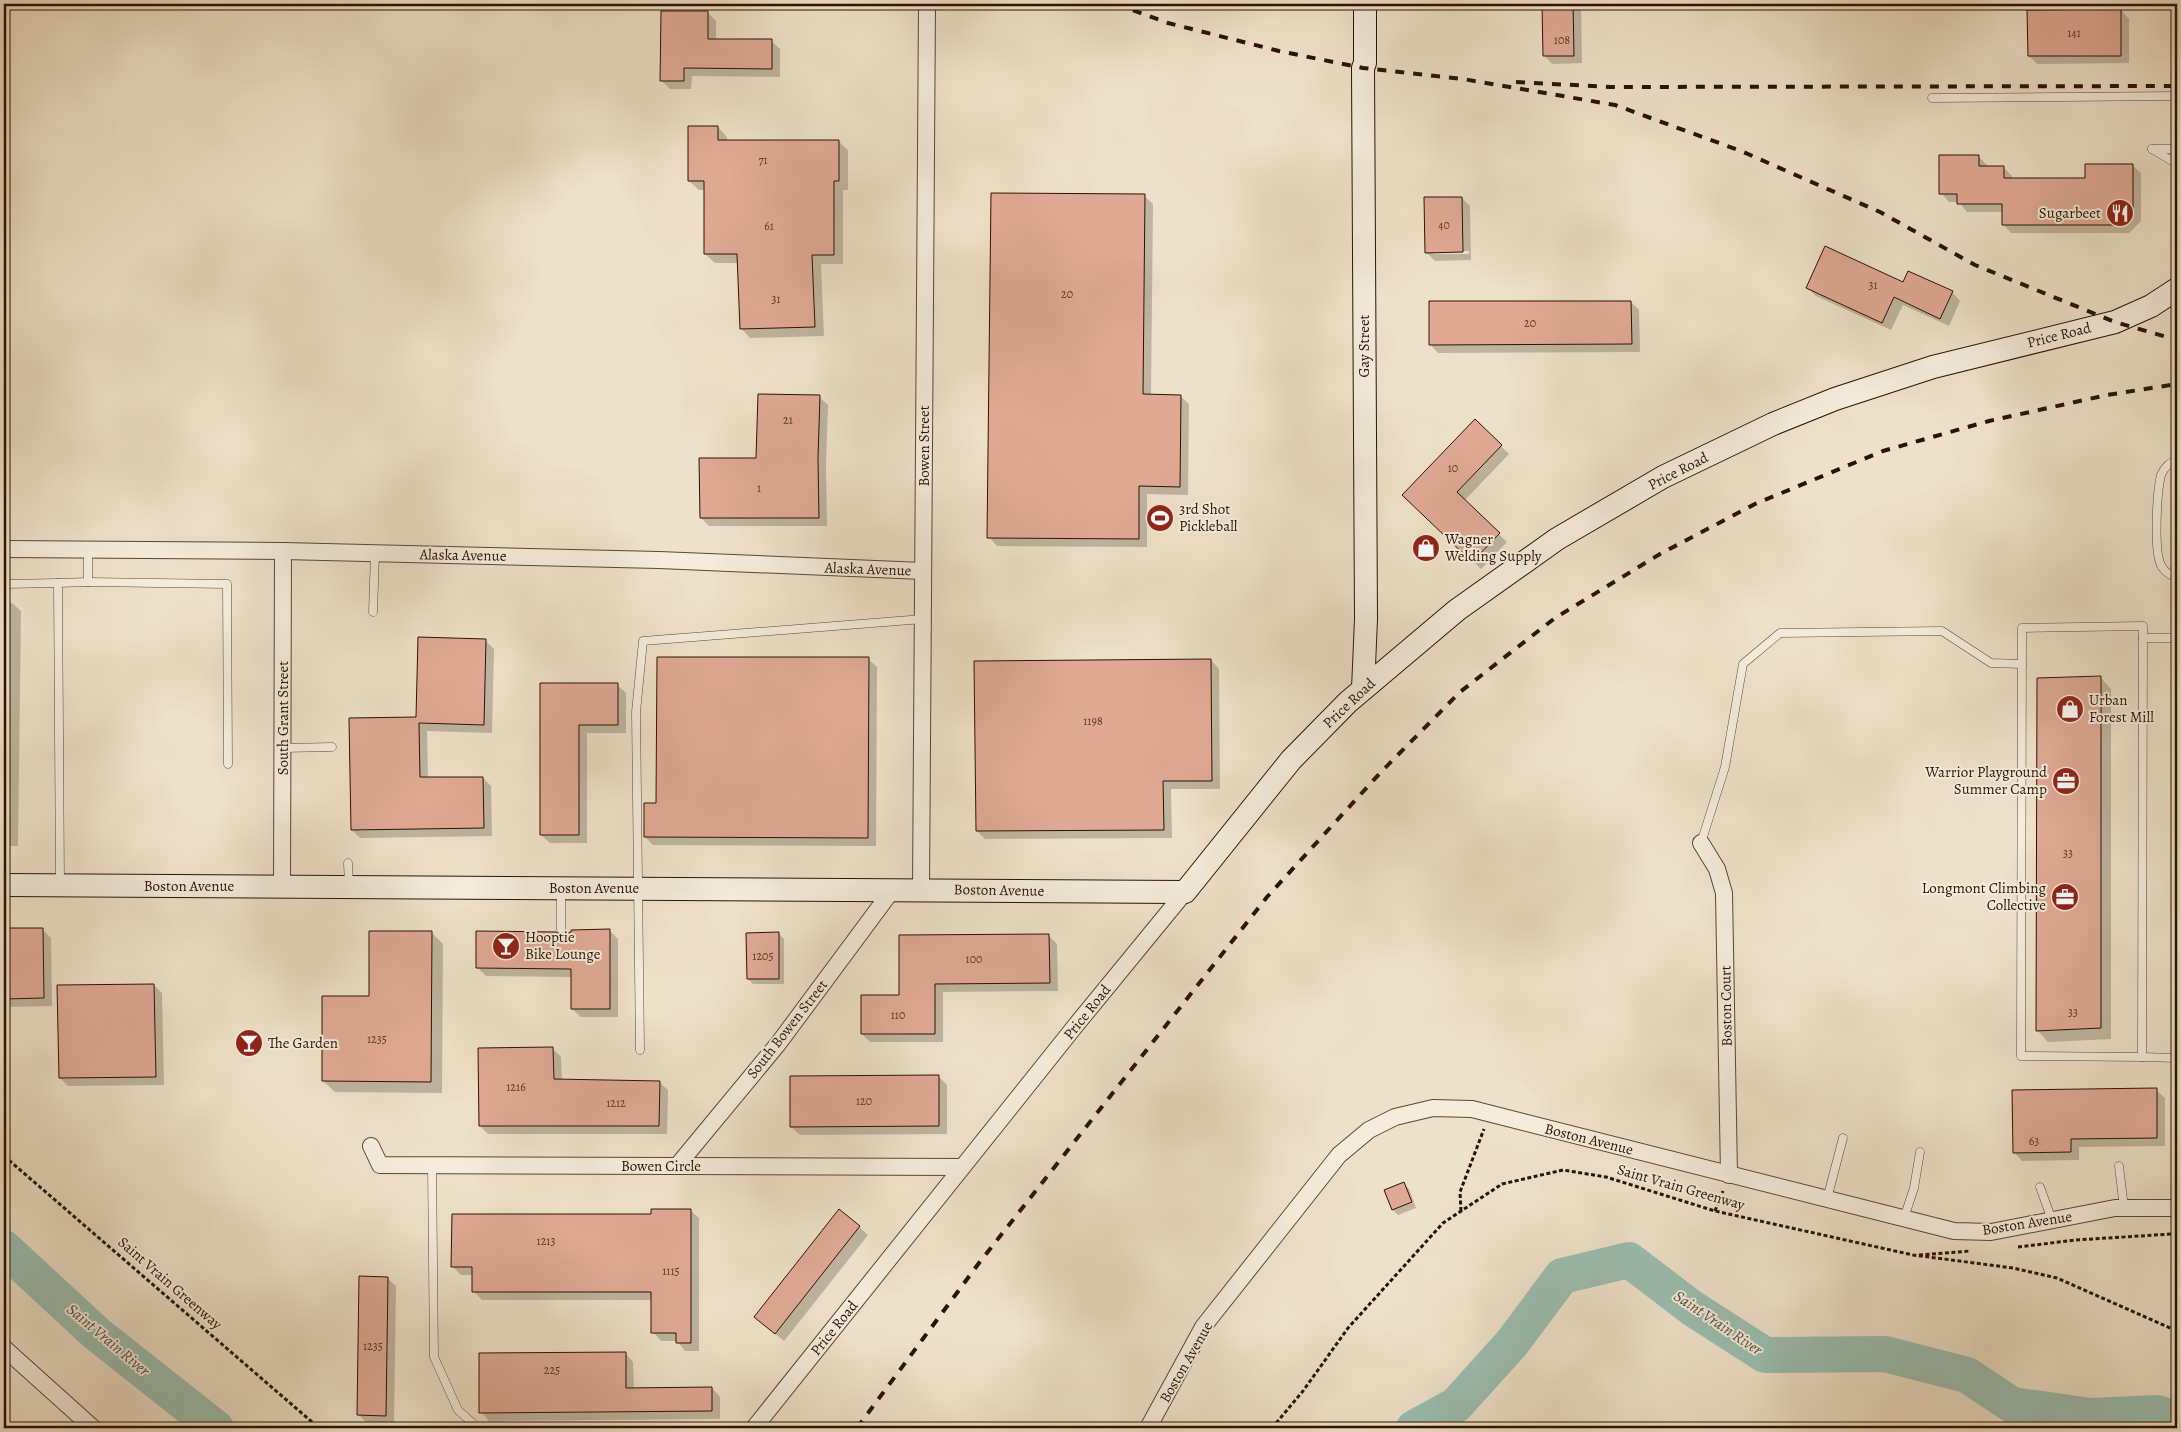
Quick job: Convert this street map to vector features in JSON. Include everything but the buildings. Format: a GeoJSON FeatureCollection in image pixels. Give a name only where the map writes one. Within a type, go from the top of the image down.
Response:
{"type":"FeatureCollection","features":[{"type":"Feature","properties":{"kind":"street","name":"Bowen Street"},"geometry":{"type":"LineString","coordinates":[[921,889],[927,4]]}},
{"type":"Feature","properties":{"kind":"street","name":"Gay Street"},"geometry":{"type":"LineString","coordinates":[[1363,689],[1366,619],[1363,68],[1365,63],[1365,4]]}},
{"type":"Feature","properties":{"kind":"street","name":"Price Road"},"geometry":{"type":"LineString","coordinates":[[754,1428],[1291,760],[1363,689],[1457,610],[1549,545],[1663,477],[1773,424],[1835,399],[1933,367],[2115,322],[2151,306],[2177,290]]}},
{"type":"Feature","properties":{"kind":"street","name":"Alaska Avenue"},"geometry":{"type":"LineString","coordinates":[[4,549],[375,553],[659,560],[923,571]]}},
{"type":"Feature","properties":{"kind":"street","name":"South Grant Street"},"geometry":{"type":"LineString","coordinates":[[282,886],[283,551]]}},
{"type":"Feature","properties":{"kind":"street","name":"Boston Court"},"geometry":{"type":"LineString","coordinates":[[1701,843],[1717,869],[1724,893],[1729,1175]]}},
{"type":"Feature","properties":{"kind":"street","name":"Boston Avenue"},"geometry":{"type":"LineString","coordinates":[[4,885],[1185,892]]}},
{"type":"Feature","properties":{"kind":"street","name":"South Bowen Street"},"geometry":{"type":"LineString","coordinates":[[677,1166],[778,1044],[893,889]]}},
{"type":"Feature","properties":{"kind":"street","name":"Boston Avenue"},"geometry":{"type":"LineString","coordinates":[[1148,1428],[1203,1327],[1340,1155],[1369,1130],[1408,1113],[1433,1108],[1472,1109],[1954,1231],[1991,1232],[2116,1208],[2177,1208]]}},
{"type":"Feature","properties":{"kind":"street","name":"Bowen Circle"},"geometry":{"type":"LineString","coordinates":[[371,1146],[380,1165],[962,1167]]}},
{"type":"Feature","properties":{"kind":"street"},"geometry":{"type":"LineString","coordinates":[[4,1348],[93,1428]]}},
{"type":"Feature","properties":{"kind":"lane"},"geometry":{"type":"LineString","coordinates":[[1932,98],[2177,96]]}},
{"type":"Feature","properties":{"kind":"lane"},"geometry":{"type":"LineString","coordinates":[[2177,149],[2152,149],[2177,164]]}},
{"type":"Feature","properties":{"kind":"lane"},"geometry":{"type":"LineString","coordinates":[[2177,460],[2167,465],[2161,475],[2156,530],[2156,552],[2161,566],[2177,578]]}},
{"type":"Feature","properties":{"kind":"lane"},"geometry":{"type":"LineString","coordinates":[[88,550],[88,582]]}},
{"type":"Feature","properties":{"kind":"lane"},"geometry":{"type":"LineString","coordinates":[[373,612],[375,553]]}},
{"type":"Feature","properties":{"kind":"lane"},"geometry":{"type":"LineString","coordinates":[[4,584],[88,582],[227,584],[228,764]]}},
{"type":"Feature","properties":{"kind":"lane"},"geometry":{"type":"LineString","coordinates":[[58,583],[60,885]]}},
{"type":"Feature","properties":{"kind":"lane"},"geometry":{"type":"LineString","coordinates":[[640,1050],[636,712],[643,641],[923,619]]}},
{"type":"Feature","properties":{"kind":"lane"},"geometry":{"type":"LineString","coordinates":[[2142,1057],[2143,626],[2022,628],[2021,1056],[2177,1058]]}},
{"type":"Feature","properties":{"kind":"lane"},"geometry":{"type":"LineString","coordinates":[[1701,843],[1725,767],[1743,664],[1780,633],[1942,631],[1991,662],[2022,664]]}},
{"type":"Feature","properties":{"kind":"lane"},"geometry":{"type":"LineString","coordinates":[[2143,638],[2177,638]]}},
{"type":"Feature","properties":{"kind":"lane"},"geometry":{"type":"LineString","coordinates":[[283,748],[332,748]]}},
{"type":"Feature","properties":{"kind":"lane"},"geometry":{"type":"LineString","coordinates":[[348,863],[349,886]]}},
{"type":"Feature","properties":{"kind":"lane"},"geometry":{"type":"LineString","coordinates":[[561,888],[561,929]]}},
{"type":"Feature","properties":{"kind":"lane"},"geometry":{"type":"LineString","coordinates":[[1827,1199],[1843,1138]]}},
{"type":"Feature","properties":{"kind":"lane"},"geometry":{"type":"LineString","coordinates":[[1904,1218],[1914,1188],[1920,1152]]}},
{"type":"Feature","properties":{"kind":"lane"},"geometry":{"type":"LineString","coordinates":[[432,1166],[434,1357],[458,1410],[478,1428]]}},
{"type":"Feature","properties":{"kind":"lane"},"geometry":{"type":"LineString","coordinates":[[2119,1166],[2124,1208]]}},
{"type":"Feature","properties":{"kind":"lane"},"geometry":{"type":"LineString","coordinates":[[2040,1187],[2052,1220]]}},
{"type":"Feature","properties":{"kind":"path"},"geometry":{"type":"LineString","coordinates":[[1461,1211],[1460,1192],[1490,1114]]}},
{"type":"Feature","properties":{"kind":"path","name":"Saint Vrain Greenway"},"geometry":{"type":"LineString","coordinates":[[4,1156],[319,1428]]}},
{"type":"Feature","properties":{"kind":"path","name":"Saint Vrain Greenway"},"geometry":{"type":"LineString","coordinates":[[1272,1428],[1303,1391],[1348,1328],[1443,1223],[1502,1184],[1563,1170],[1606,1177],[1715,1211],[1913,1255],[2013,1268],[2057,1278],[2177,1331]]}},
{"type":"Feature","properties":{"kind":"path"},"geometry":{"type":"LineString","coordinates":[[2010,1248],[2076,1240],[2171,1234],[2177,1236]]}},
{"type":"Feature","properties":{"kind":"path"},"geometry":{"type":"LineString","coordinates":[[1913,1255],[1972,1251]]}},
{"type":"Feature","properties":{"kind":"waterway","name":"Saint Vrain River"},"geometry":{"type":"LineString","coordinates":[[4,1248],[97,1334],[216,1428]]}},
{"type":"Feature","properties":{"kind":"waterway","name":"Saint Vrain River"},"geometry":{"type":"LineString","coordinates":[[1414,1428],[1456,1405],[1512,1343],[1562,1276],[1629,1260],[1692,1308],[1765,1355],[1885,1354],[1967,1375],[2012,1405],[2091,1416],[2157,1413],[2177,1419]]}},
{"type":"Feature","properties":{"kind":"railway"},"geometry":{"type":"LineString","coordinates":[[1116,4],[1168,23],[1279,51],[1363,68],[1463,79],[1615,105],[1741,151],[1880,212],[1975,265],[2115,322],[2177,340]]}},
{"type":"Feature","properties":{"kind":"railway"},"geometry":{"type":"LineString","coordinates":[[1516,82],[1610,87],[2177,86]]}},
{"type":"Feature","properties":{"kind":"railway"},"geometry":{"type":"LineString","coordinates":[[857,1428],[979,1263],[1267,897],[1381,772],[1460,692],[1555,618],[1660,554],[1755,504],[1883,451],[1989,421],[2107,395],[2177,384]]}},
{"type":"Feature","properties":{"kind":"place","name":"Sugarbeet"},"geometry":{"type":"Point","coordinates":[2120,213]}},
{"type":"Feature","properties":{"kind":"place","name":"3rd Shot Pickleball"},"geometry":{"type":"Point","coordinates":[1160,518]}},
{"type":"Feature","properties":{"kind":"place","name":"Wagner Welding Supply"},"geometry":{"type":"Point","coordinates":[1426,548]}},
{"type":"Feature","properties":{"kind":"place","name":"Urban Forest Mill"},"geometry":{"type":"Point","coordinates":[2070,709]}},
{"type":"Feature","properties":{"kind":"place","name":"Warrior Playground Summer Camp"},"geometry":{"type":"Point","coordinates":[2066,781]}},
{"type":"Feature","properties":{"kind":"place","name":"Longmont Climbing Collective"},"geometry":{"type":"Point","coordinates":[2065,897]}},
{"type":"Feature","properties":{"kind":"place","name":"Hooptie Bike Lounge"},"geometry":{"type":"Point","coordinates":[506,946]}},
{"type":"Feature","properties":{"kind":"place","name":"The Garden"},"geometry":{"type":"Point","coordinates":[249,1043]}}]}
